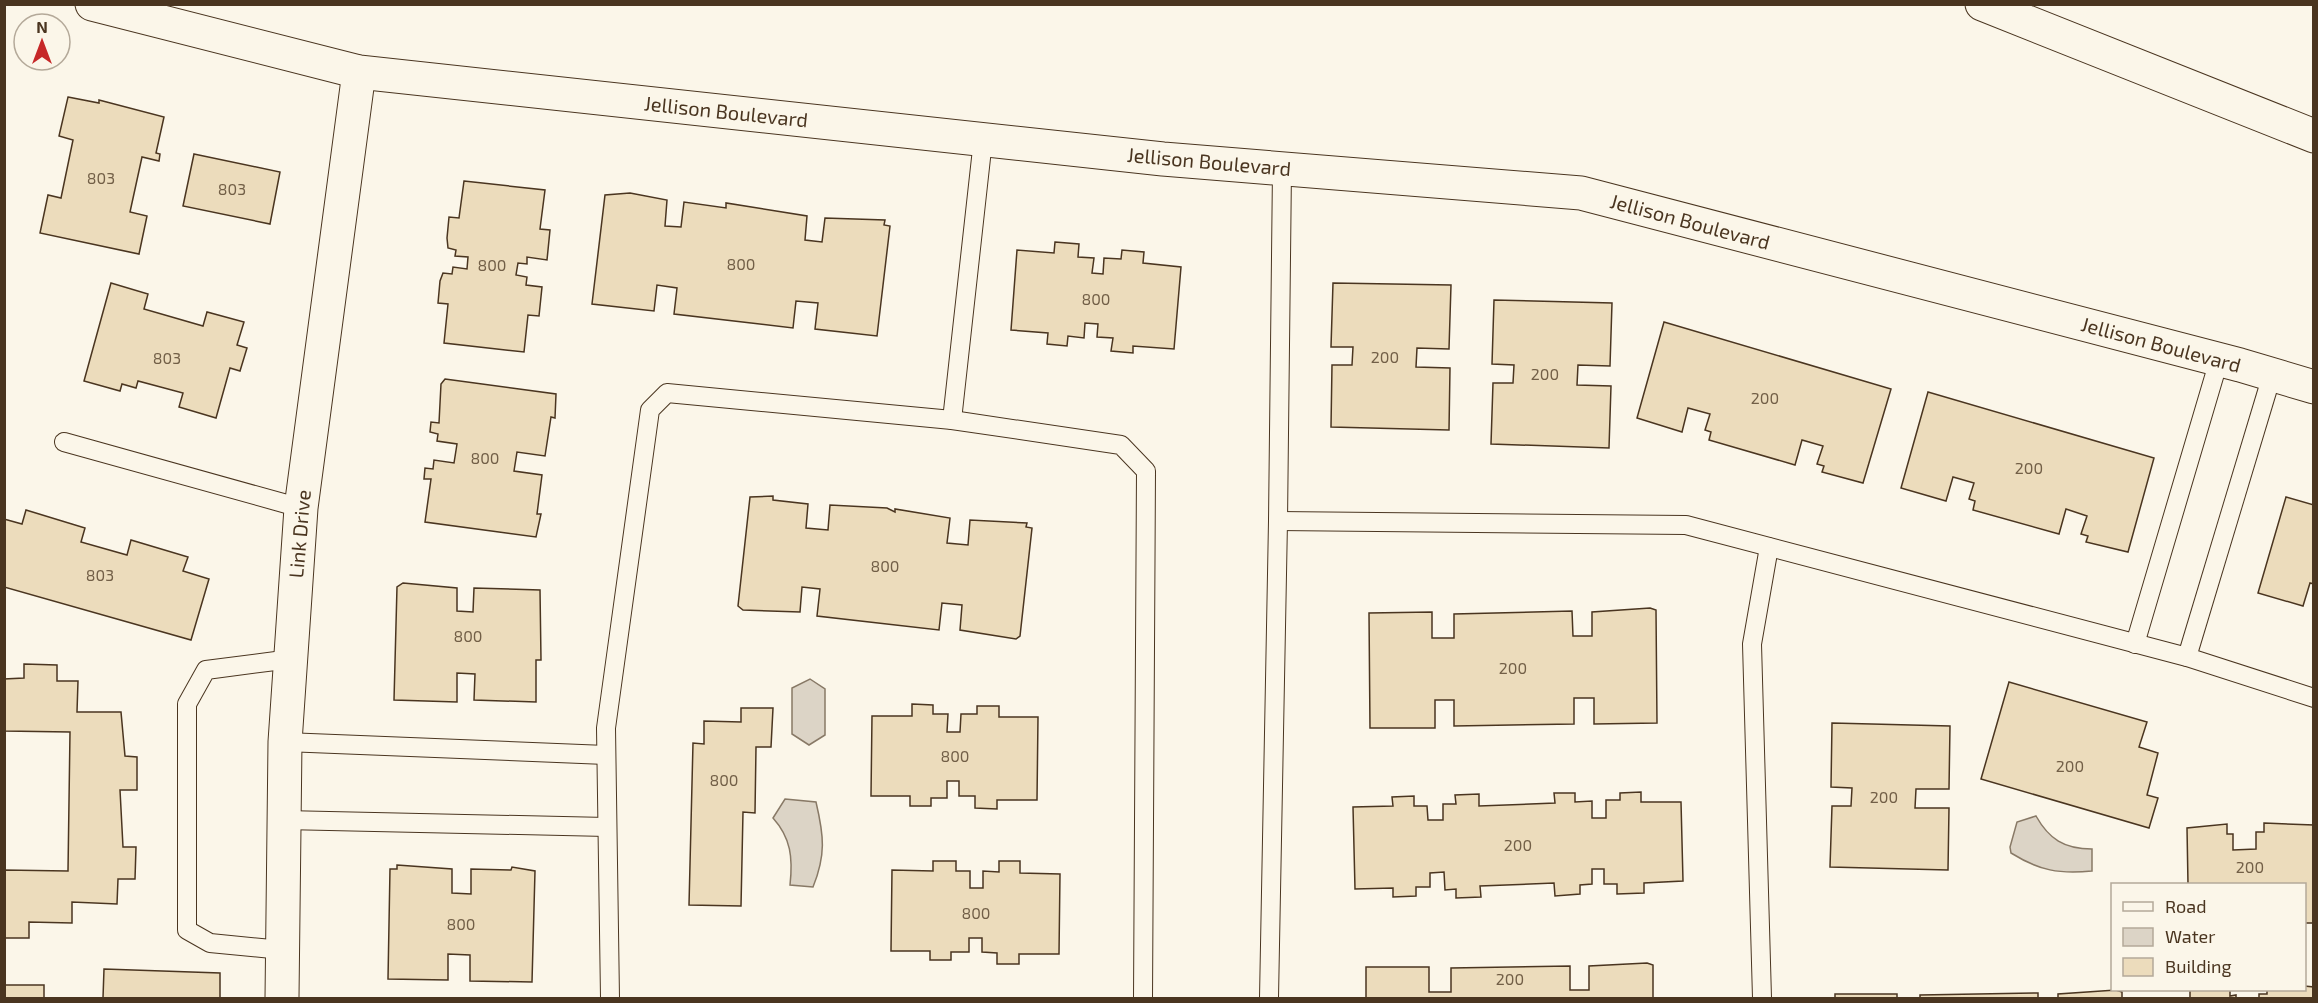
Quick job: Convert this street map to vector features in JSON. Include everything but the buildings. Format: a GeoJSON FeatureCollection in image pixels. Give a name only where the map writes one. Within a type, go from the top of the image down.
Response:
{"type":"FeatureCollection","features":[{"type":"Feature","properties":{"kind":"main road","name":"Jellison Boulevard"},"geometry":{"type":"LineString","coordinates":[[92,4],[359,72],[983,140],[1282,169],[1581,193],[2219,360],[2313,387]]}},
{"type":"Feature","properties":{"kind":"main road"},"geometry":{"type":"LineString","coordinates":[[1982,4],[2313,136]]}},
{"type":"Feature","properties":{"kind":"main road","name":"Link Drive"},"geometry":{"type":"LineString","coordinates":[[282,999],[285,741],[301,508],[359,72]]}},
{"type":"Feature","properties":{"kind":"lane"},"geometry":{"type":"LineString","coordinates":[[952,420],[983,140]]}},
{"type":"Feature","properties":{"kind":"lane"},"geometry":{"type":"LineString","coordinates":[[1269,999],[1282,169]]}},
{"type":"Feature","properties":{"kind":"lane"},"geometry":{"type":"LineString","coordinates":[[2135,644],[2219,360]]}},
{"type":"Feature","properties":{"kind":"lane"},"geometry":{"type":"LineString","coordinates":[[2187,657],[2272,375]]}},
{"type":"Feature","properties":{"kind":"lane"},"geometry":{"type":"LineString","coordinates":[[610,999],[606,728],[650,410],[667,393],[952,420],[1121,445],[1146,471],[1143,999]]}},
{"type":"Feature","properties":{"kind":"lane"},"geometry":{"type":"LineString","coordinates":[[64,442],[301,508]]}},
{"type":"Feature","properties":{"kind":"lane"},"geometry":{"type":"LineString","coordinates":[[1278,521],[1686,525],[2187,657],[2313,698]]}},
{"type":"Feature","properties":{"kind":"lane"},"geometry":{"type":"LineString","coordinates":[[1762,999],[1752,644],[1769,548]]}},
{"type":"Feature","properties":{"kind":"lane"},"geometry":{"type":"LineString","coordinates":[[282,950],[210,943],[187,930],[187,704],[206,670],[291,659]]}},
{"type":"Feature","properties":{"kind":"lane"},"geometry":{"type":"LineString","coordinates":[[285,741],[606,755]]}},
{"type":"Feature","properties":{"kind":"lane"},"geometry":{"type":"LineString","coordinates":[[284,820],[607,827]]}},
{"type":"Feature","properties":{"kind":"water"},"geometry":{"type":"Polygon","coordinates":[[[810,679],[825,689],[825,735],[809,745],[792,734],[792,688],[810,679]]]}},
{"type":"Feature","properties":{"kind":"water"},"geometry":{"type":"Polygon","coordinates":[[[785,799],[816,802],[821,825],[822,855],[813,887],[790,885],[791,866],[787,841],[773,818],[785,799]]]}},
{"type":"Feature","properties":{"kind":"water"},"geometry":{"type":"Polygon","coordinates":[[[2036,816],[2046,831],[2058,841],[2073,847],[2092,849],[2092,871],[2050,870],[2031,864],[2011,853],[2010,847],[2017,822],[2036,816]]]}}]}
